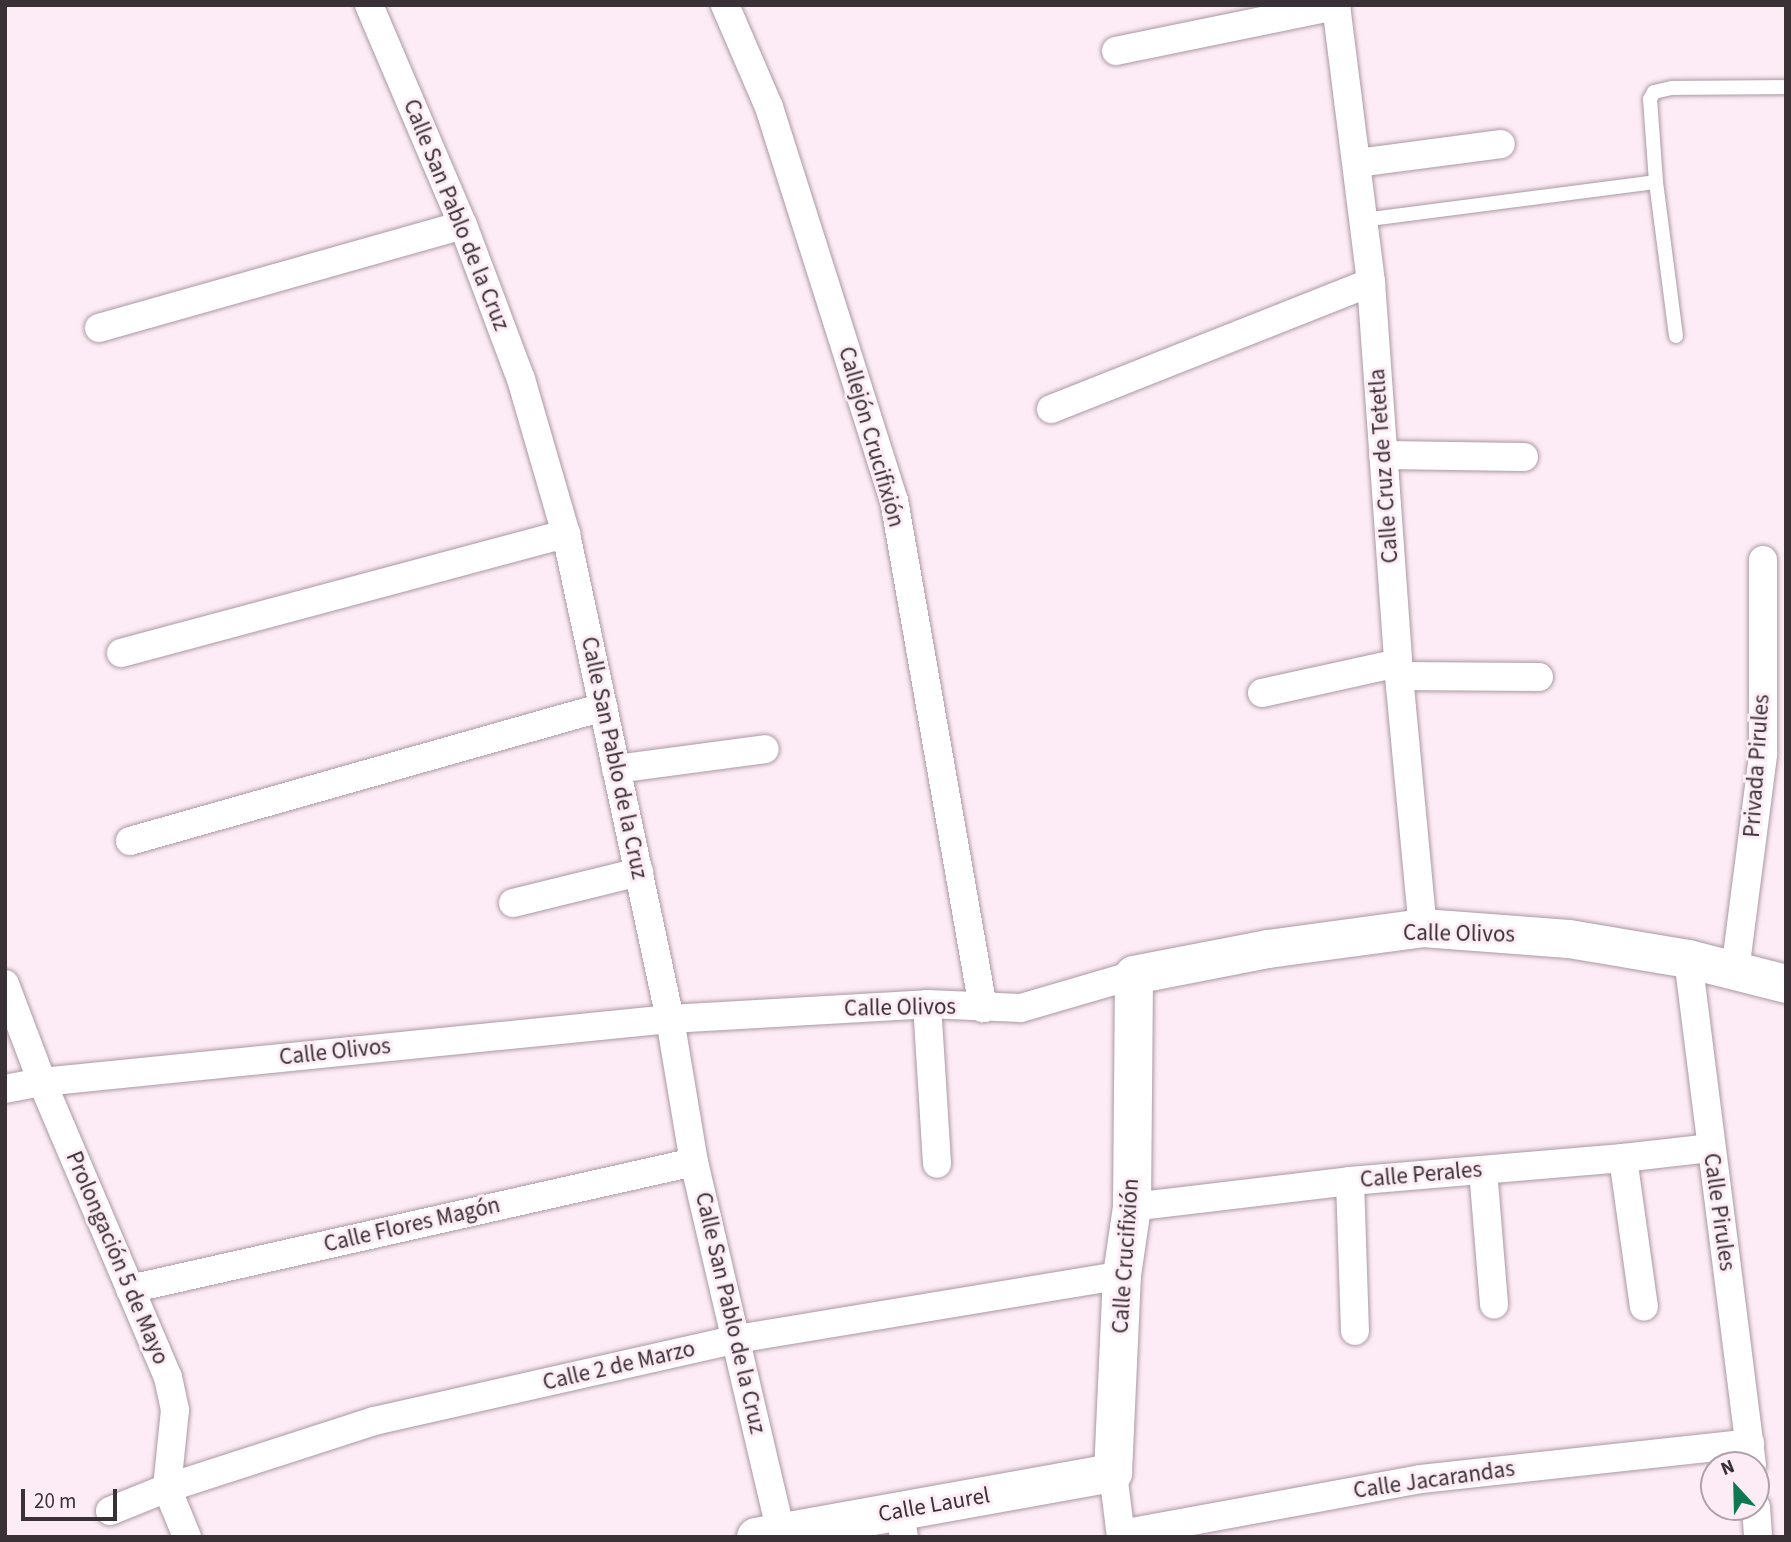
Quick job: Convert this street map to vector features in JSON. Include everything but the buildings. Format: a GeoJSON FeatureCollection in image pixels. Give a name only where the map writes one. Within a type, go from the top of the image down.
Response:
{"type":"FeatureCollection","features":[{"type":"Feature","properties":{"kind":"street","name":"Calle San Pablo de la Cruz"},"geometry":{"type":"LineString","coordinates":[[369,5],[463,225],[521,379],[566,534],[670,1019],[694,1162],[737,1339],[768,1535]]}},
{"type":"Feature","properties":{"kind":"street","name":"Callejón Crucifixión"},"geometry":{"type":"LineString","coordinates":[[724,5],[769,107],[894,500],[984,1008]]}},
{"type":"Feature","properties":{"kind":"street"},"geometry":{"type":"LineString","coordinates":[[1116,51],[1336,6]]}},
{"type":"Feature","properties":{"kind":"street","name":"Calle Cruz de Tetetla"},"geometry":{"type":"LineString","coordinates":[[1336,6],[1371,282],[1399,670],[1423,928]]}},
{"type":"Feature","properties":{"kind":"street"},"geometry":{"type":"LineString","coordinates":[[1357,163],[1501,144]]}},
{"type":"Feature","properties":{"kind":"street"},"geometry":{"type":"LineString","coordinates":[[99,328],[463,225]]}},
{"type":"Feature","properties":{"kind":"street"},"geometry":{"type":"LineString","coordinates":[[1051,409],[1371,282]]}},
{"type":"Feature","properties":{"kind":"street"},"geometry":{"type":"LineString","coordinates":[[1383,455],[1524,457]]}},
{"type":"Feature","properties":{"kind":"street"},"geometry":{"type":"LineString","coordinates":[[121,653],[566,534]]}},
{"type":"Feature","properties":{"kind":"street","name":"Privada Pirules"},"geometry":{"type":"LineString","coordinates":[[1735,971],[1763,754],[1763,560]]}},
{"type":"Feature","properties":{"kind":"street"},"geometry":{"type":"LineString","coordinates":[[1262,693],[1399,670],[1539,677]]}},
{"type":"Feature","properties":{"kind":"street"},"geometry":{"type":"LineString","coordinates":[[130,841],[603,707]]}},
{"type":"Feature","properties":{"kind":"street"},"geometry":{"type":"LineString","coordinates":[[616,769],[765,749]]}},
{"type":"Feature","properties":{"kind":"street"},"geometry":{"type":"LineString","coordinates":[[513,903],[639,872]]}},
{"type":"Feature","properties":{"kind":"street","name":"Calle Olivos"},"geometry":{"type":"LineString","coordinates":[[5,1089],[42,1082],[670,1019],[927,1004],[1021,1008],[1134,975],[1268,949],[1423,928],[1569,939],[1688,959],[1786,984]]}},
{"type":"Feature","properties":{"kind":"street","name":"Calle Pirules"},"geometry":{"type":"LineString","coordinates":[[1688,959],[1751,1451]]}},
{"type":"Feature","properties":{"kind":"street","name":"Calle Crucifixión"},"geometry":{"type":"LineString","coordinates":[[1121,1536],[1113,1473],[1122,1275],[1132,1207],[1134,975]]}},
{"type":"Feature","properties":{"kind":"street","name":"Prolongación 5 de Mayo"},"geometry":{"type":"LineString","coordinates":[[5,985],[42,1082],[168,1377],[175,1410],[167,1488],[187,1537]]}},
{"type":"Feature","properties":{"kind":"street"},"geometry":{"type":"LineString","coordinates":[[927,1004],[937,1164]]}},
{"type":"Feature","properties":{"kind":"street","name":"Calle Perales"},"geometry":{"type":"LineString","coordinates":[[1132,1207],[1350,1181],[1711,1148]]}},
{"type":"Feature","properties":{"kind":"street"},"geometry":{"type":"LineString","coordinates":[[1623,1158],[1644,1307]]}},
{"type":"Feature","properties":{"kind":"street","name":"Calle Flores Magón"},"geometry":{"type":"LineString","coordinates":[[130,1289],[694,1162]]}},
{"type":"Feature","properties":{"kind":"street"},"geometry":{"type":"LineString","coordinates":[[1483,1170],[1494,1305]]}},
{"type":"Feature","properties":{"kind":"street"},"geometry":{"type":"LineString","coordinates":[[1350,1181],[1355,1331]]}},
{"type":"Feature","properties":{"kind":"street","name":"Calle 2 de Marzo"},"geometry":{"type":"LineString","coordinates":[[110,1511],[167,1488],[374,1421],[737,1339],[1122,1275]]}},
{"type":"Feature","properties":{"kind":"street","name":"Calle Jacarandas"},"geometry":{"type":"LineString","coordinates":[[1121,1536],[1421,1479],[1700,1458]]}},
{"type":"Feature","properties":{"kind":"street","name":"Calle Laurel"},"geometry":{"type":"LineString","coordinates":[[768,1535],[902,1524],[1113,1473]]}},
{"type":"Feature","properties":{"kind":"lane"},"geometry":{"type":"LineString","coordinates":[[1675,336],[1648,107],[1654,92],[1672,88],[1786,87]]}},
{"type":"Feature","properties":{"kind":"lane"},"geometry":{"type":"LineString","coordinates":[[1363,220],[1656,182]]}}]}
